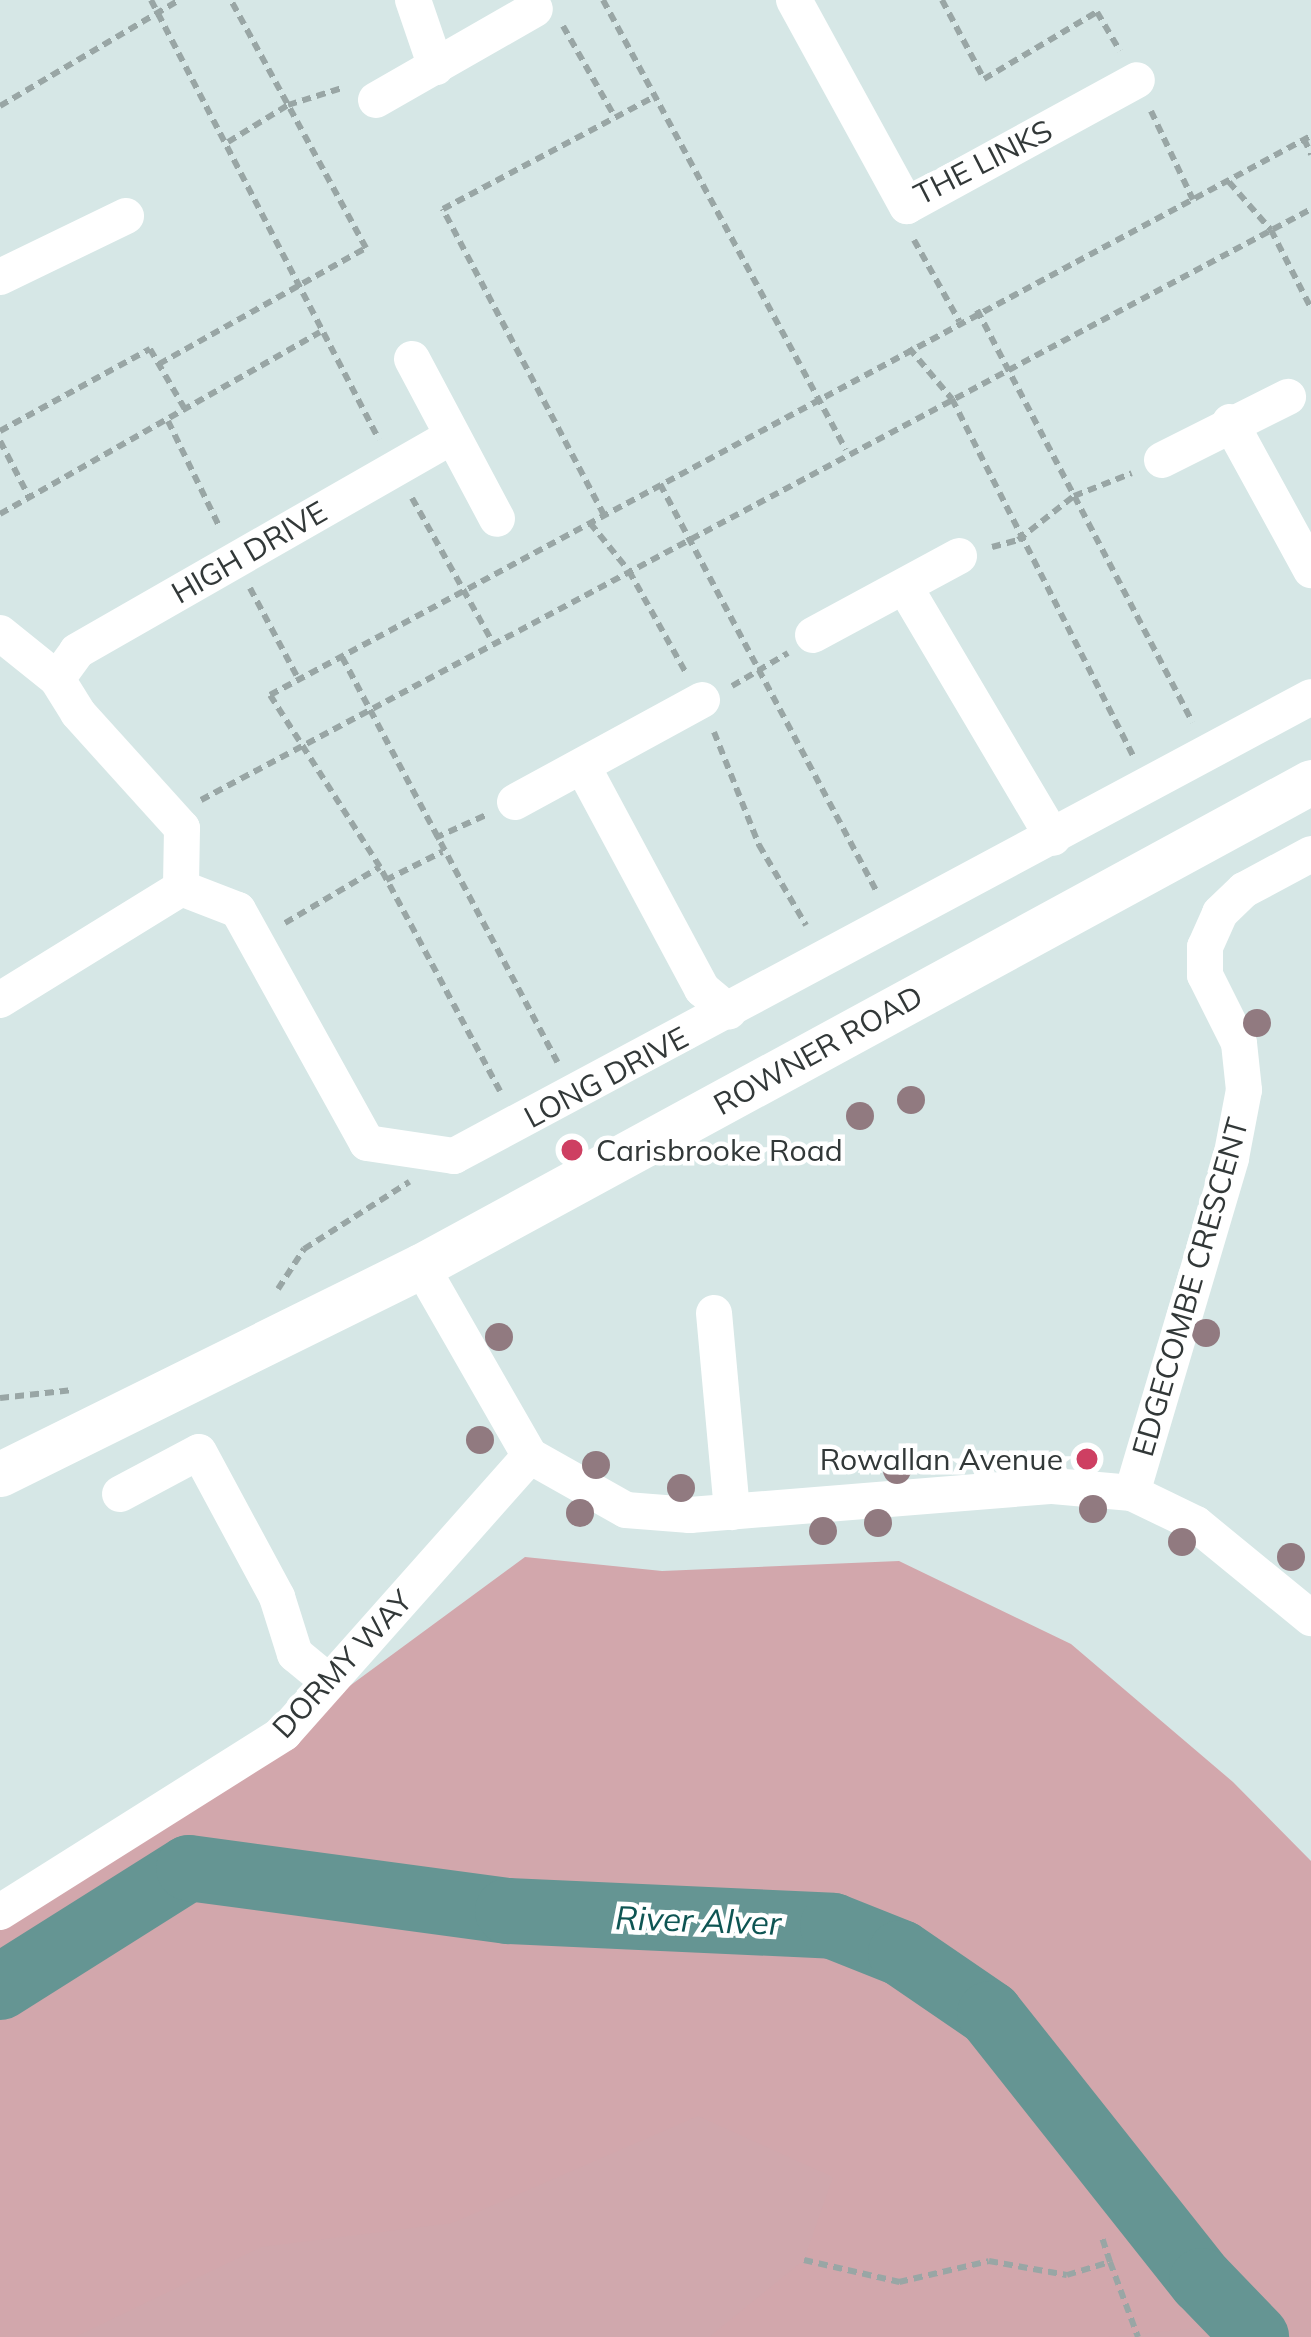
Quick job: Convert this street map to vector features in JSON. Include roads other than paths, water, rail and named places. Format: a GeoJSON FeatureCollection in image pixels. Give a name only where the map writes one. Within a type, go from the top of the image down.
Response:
{"type":"FeatureCollection","features":[{"type":"Feature","properties":{"kind":"main road","name":"ROWNER ROAD"},"geometry":{"type":"LineString","coordinates":[[0,1474],[421,1266],[1311,782]]}},
{"type":"Feature","properties":{"kind":"street"},"geometry":{"type":"LineString","coordinates":[[412,0],[436,67]]}},
{"type":"Feature","properties":{"kind":"street","name":"THE LINKS"},"geometry":{"type":"LineString","coordinates":[[794,0],[907,206],[1136,80]]}},
{"type":"Feature","properties":{"kind":"street"},"geometry":{"type":"LineString","coordinates":[[376,100],[548,15]]}},
{"type":"Feature","properties":{"kind":"street"},"geometry":{"type":"LineString","coordinates":[[0,277],[126,216]]}},
{"type":"Feature","properties":{"kind":"street"},"geometry":{"type":"LineString","coordinates":[[412,358],[497,519]]}},
{"type":"Feature","properties":{"kind":"street"},"geometry":{"type":"LineString","coordinates":[[1162,460],[1288,397]]}},
{"type":"Feature","properties":{"kind":"street"},"geometry":{"type":"LineString","coordinates":[[1230,422],[1311,570]]}},
{"type":"Feature","properties":{"kind":"street","name":"HIGH DRIVE"},"geometry":{"type":"LineString","coordinates":[[58,679],[76,651],[450,437]]}},
{"type":"Feature","properties":{"kind":"street"},"geometry":{"type":"LineString","coordinates":[[813,635],[906,589],[959,556]]}},
{"type":"Feature","properties":{"kind":"street"},"geometry":{"type":"LineString","coordinates":[[906,589],[1053,838]]}},
{"type":"Feature","properties":{"kind":"street"},"geometry":{"type":"LineString","coordinates":[[0,633],[58,679],[78,713],[182,828],[181,888],[0,1000]]}},
{"type":"Feature","properties":{"kind":"street","name":"LONG DRIVE"},"geometry":{"type":"LineString","coordinates":[[181,888],[238,910],[367,1143],[424,1157],[454,1156],[1311,697]]}},
{"type":"Feature","properties":{"kind":"street"},"geometry":{"type":"LineString","coordinates":[[515,802],[702,700]]}},
{"type":"Feature","properties":{"kind":"street"},"geometry":{"type":"LineString","coordinates":[[583,766],[702,989],[729,1012]]}},
{"type":"Feature","properties":{"kind":"street","name":"EDGECOMBE CRESCENT"},"geometry":{"type":"LineString","coordinates":[[1132,1493],[1231,1158],[1244,1090],[1239,1043],[1205,975],[1205,947],[1220,913],[1244,890],[1311,854]]}},
{"type":"Feature","properties":{"kind":"street"},"geometry":{"type":"LineString","coordinates":[[421,1266],[530,1456],[626,1510],[732,1512],[1053,1486],[1132,1493],[1196,1523],[1311,1618]]}},
{"type":"Feature","properties":{"kind":"street"},"geometry":{"type":"LineString","coordinates":[[714,1312],[732,1512]]}},
{"type":"Feature","properties":{"kind":"street"},"geometry":{"type":"LineString","coordinates":[[120,1494],[199,1452],[277,1597],[295,1654],[329,1682]]}},
{"type":"Feature","properties":{"kind":"street","name":"DORMY WAY"},"geometry":{"type":"LineString","coordinates":[[0,1912],[284,1733],[530,1456]]}},
{"type":"Feature","properties":{"kind":"waterway","name":"River Alver"},"geometry":{"type":"LineString","coordinates":[[0,1987],[189,1868],[508,1911],[833,1926],[901,1953],[990,2014],[1202,2281],[1256,2337]]}},
{"type":"Feature","properties":{"kind":"place","name":"Carisbrooke Road"},"geometry":{"type":"Point","coordinates":[572,1150]}},
{"type":"Feature","properties":{"kind":"place","name":"Rowallan Avenue"},"geometry":{"type":"Point","coordinates":[1087,1459]}}]}
